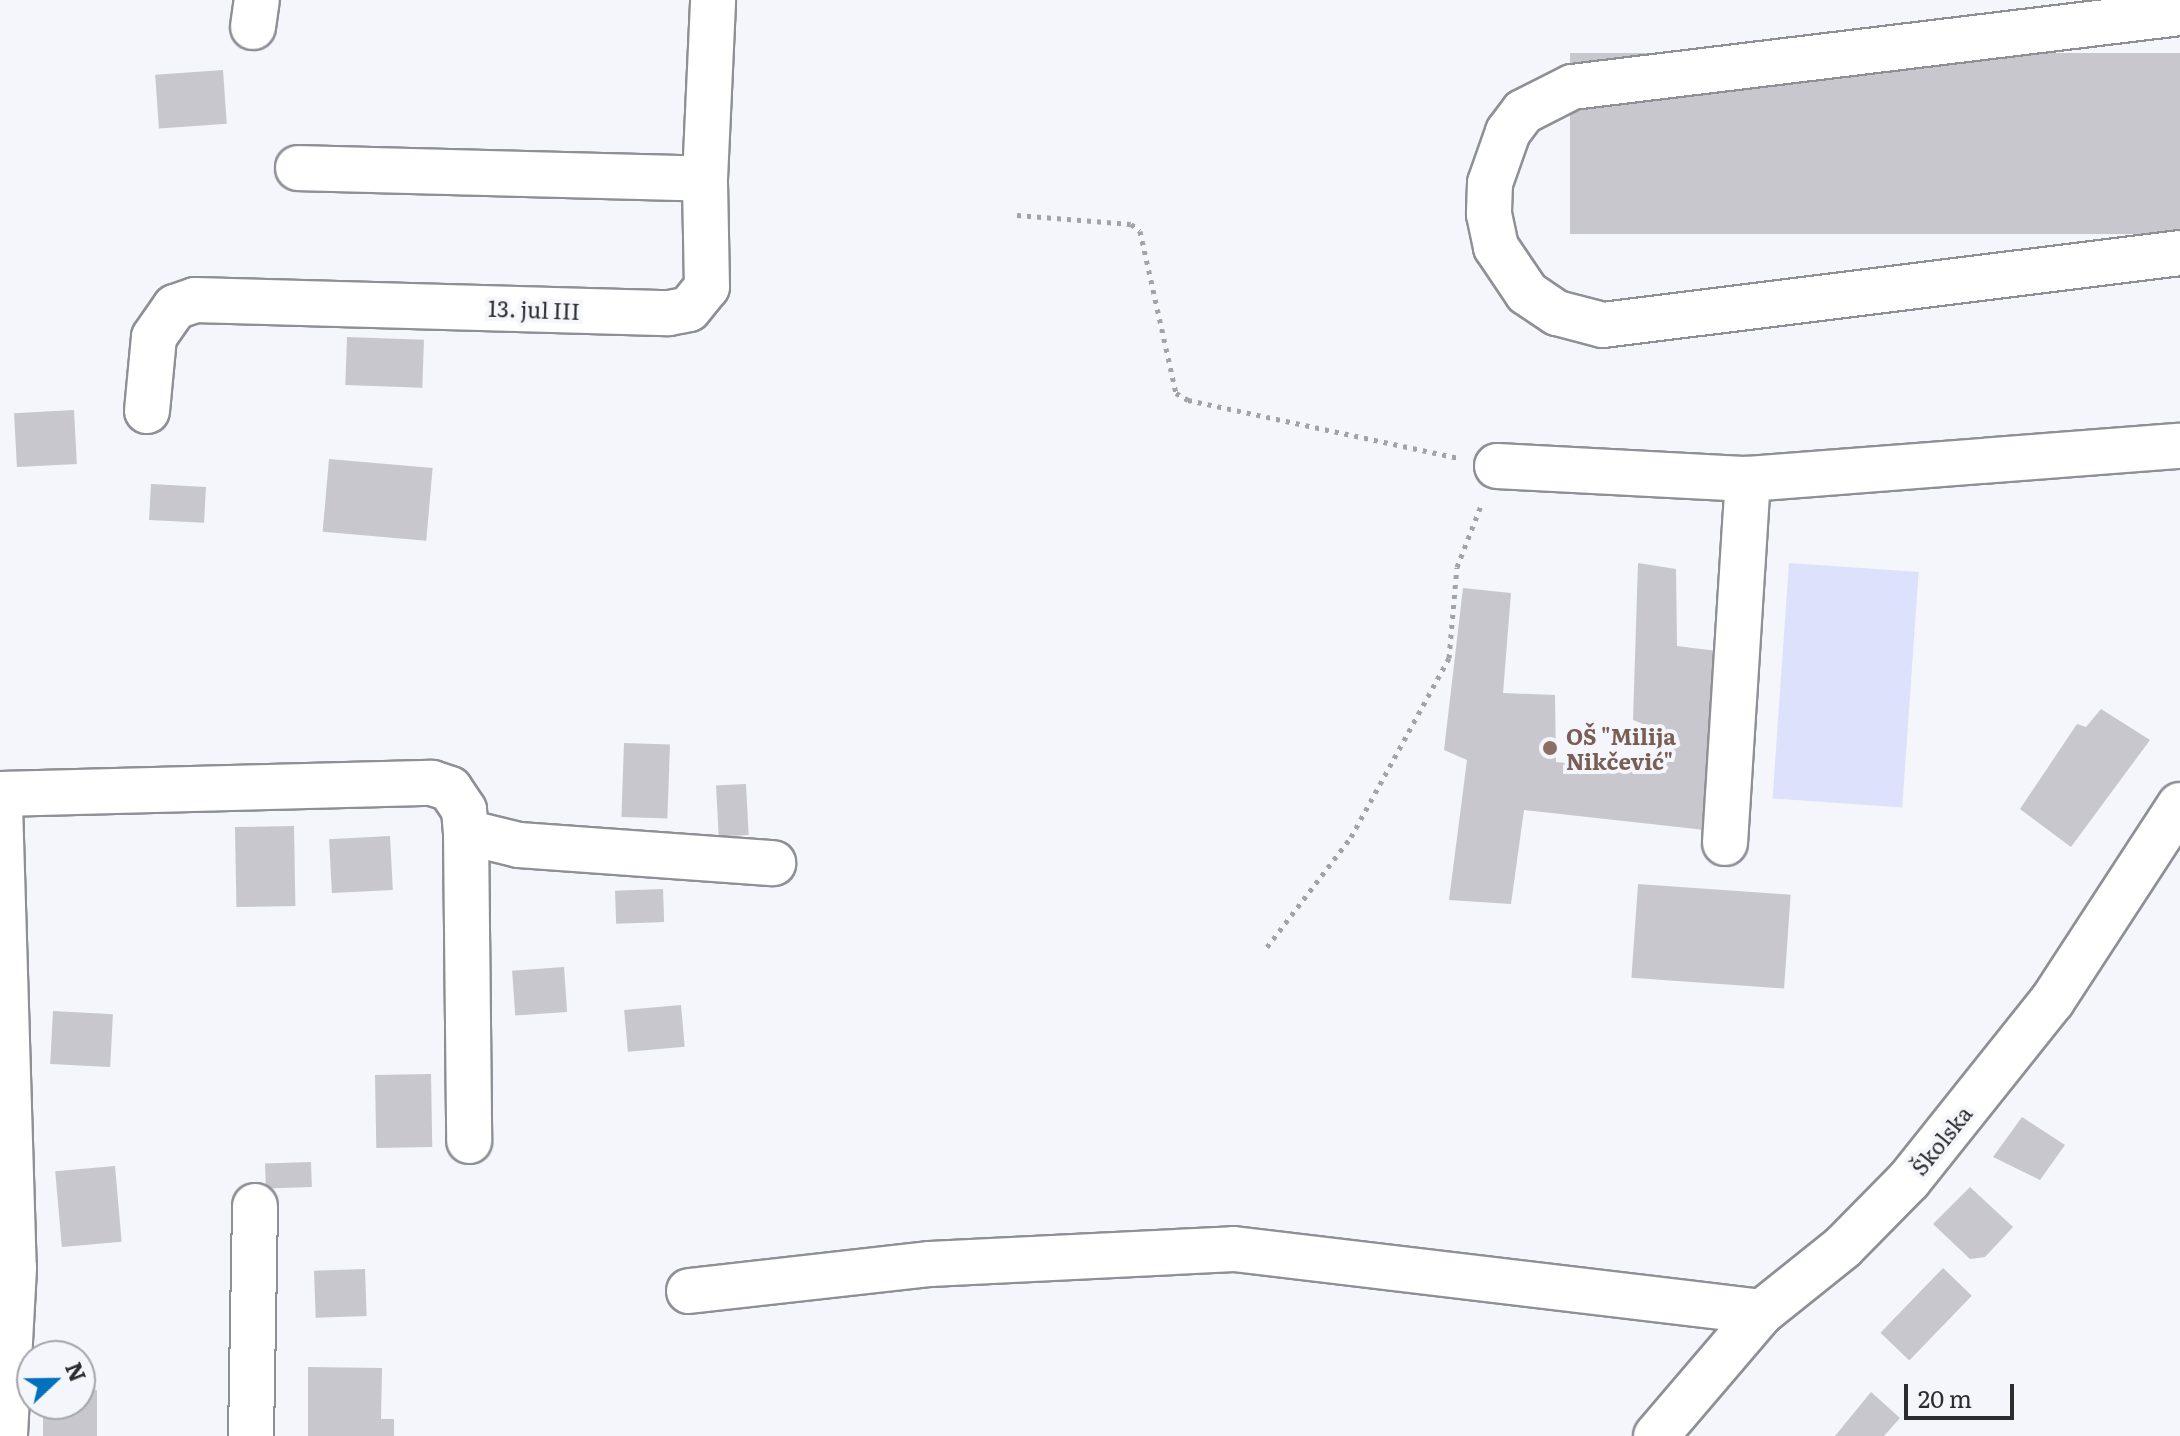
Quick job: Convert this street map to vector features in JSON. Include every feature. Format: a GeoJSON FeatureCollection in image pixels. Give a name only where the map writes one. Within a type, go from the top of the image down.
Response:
{"type":"FeatureCollection","features":[{"type":"Feature","properties":{"kind":"street","name":"13. jul III"},"geometry":{"type":"LineString","coordinates":[[147,411],[154,337],[175,307],[195,300],[669,313],[689,309],[707,287],[705,179],[713,0]]}},
{"type":"Feature","properties":{"kind":"street"},"geometry":{"type":"LineString","coordinates":[[2180,13],[1572,87],[1523,112],[1508,132],[1490,183],[1489,214],[1496,247],[1527,293],[1557,313],[1603,325],[2180,253]]}},
{"type":"Feature","properties":{"kind":"street"},"geometry":{"type":"LineString","coordinates":[[298,168],[705,179]]}},
{"type":"Feature","properties":{"kind":"street"},"geometry":{"type":"LineString","coordinates":[[1497,466],[1748,479],[2180,446]]}},
{"type":"Feature","properties":{"kind":"street"},"geometry":{"type":"LineString","coordinates":[[1725,843],[1748,479]]}},
{"type":"Feature","properties":{"kind":"street"},"geometry":{"type":"LineString","coordinates":[[0,794],[432,783],[450,789],[464,810],[466,832],[469,1141]]}},
{"type":"Feature","properties":{"kind":"street"},"geometry":{"type":"LineString","coordinates":[[0,805],[14,1268],[5,1436]]}},
{"type":"Feature","properties":{"kind":"street","name":"Školska"},"geometry":{"type":"LineString","coordinates":[[1656,1436],[1762,1312],[1843,1247],[1909,1180],[2052,1001],[2180,805]]}},
{"type":"Feature","properties":{"kind":"street"},"geometry":{"type":"LineString","coordinates":[[466,832],[519,845],[773,863]]}},
{"type":"Feature","properties":{"kind":"street"},"geometry":{"type":"LineString","coordinates":[[251,1436],[255,1206]]}},
{"type":"Feature","properties":{"kind":"street"},"geometry":{"type":"LineString","coordinates":[[689,1291],[930,1264],[1234,1249],[1762,1312]]}},
{"type":"Feature","properties":{"kind":"path"},"geometry":{"type":"LineString","coordinates":[[1017,215],[1131,224],[1140,231],[1176,393],[1188,400],[1497,466],[1457,567],[1449,658],[1351,837],[1267,947]]}},
{"type":"Feature","properties":{"kind":"shaded area"},"geometry":{"type":"Polygon","coordinates":[[[1789,563],[1919,572],[1902,807],[1773,798],[1789,563]]]}},
{"type":"Feature","properties":{"kind":"building"},"geometry":{"type":"Polygon","coordinates":[[[1570,53],[2180,53],[2180,234],[1570,234],[1570,53]]]}},
{"type":"Feature","properties":{"kind":"building"},"geometry":{"type":"Polygon","coordinates":[[[223,70],[227,124],[159,129],[155,75],[223,70]]]}},
{"type":"Feature","properties":{"kind":"building"},"geometry":{"type":"Polygon","coordinates":[[[347,337],[424,340],[422,388],[345,385],[347,337]]]}},
{"type":"Feature","properties":{"kind":"building"},"geometry":{"type":"Polygon","coordinates":[[[74,410],[77,464],[17,467],[14,413],[74,410]]]}},
{"type":"Feature","properties":{"kind":"building"},"geometry":{"type":"Polygon","coordinates":[[[329,459],[433,468],[426,541],[323,532],[329,459]]]}},
{"type":"Feature","properties":{"kind":"building"},"geometry":{"type":"Polygon","coordinates":[[[151,484],[206,487],[204,523],[149,520],[151,484]]]}},
{"type":"Feature","properties":{"kind":"building"},"geometry":{"type":"Polygon","coordinates":[[[1638,563],[1676,569],[1677,646],[1725,652],[1714,831],[1524,810],[1511,904],[1449,900],[1467,760],[1444,750],[1463,588],[1511,593],[1503,693],[1555,695],[1556,762],[1666,773],[1663,732],[1633,720],[1638,563]]]}},
{"type":"Feature","properties":{"kind":"building"},"geometry":{"type":"Polygon","coordinates":[[[2101,709],[2150,740],[2071,847],[2020,809],[2077,724],[2086,727],[2101,709]]]}},
{"type":"Feature","properties":{"kind":"building"},"geometry":{"type":"Polygon","coordinates":[[[624,743],[670,745],[667,819],[621,817],[624,743]]]}},
{"type":"Feature","properties":{"kind":"building"},"geometry":{"type":"Polygon","coordinates":[[[746,784],[749,835],[719,837],[716,786],[746,784]]]}},
{"type":"Feature","properties":{"kind":"building"},"geometry":{"type":"Polygon","coordinates":[[[294,826],[295,906],[236,907],[235,827],[294,826]]]}},
{"type":"Feature","properties":{"kind":"building"},"geometry":{"type":"Polygon","coordinates":[[[390,836],[393,890],[332,893],[329,839],[390,836]]]}},
{"type":"Feature","properties":{"kind":"building"},"geometry":{"type":"Polygon","coordinates":[[[1638,884],[1791,895],[1784,988],[1631,978],[1638,884]]]}},
{"type":"Feature","properties":{"kind":"building"},"geometry":{"type":"Polygon","coordinates":[[[663,889],[664,922],[616,924],[615,891],[663,889]]]}},
{"type":"Feature","properties":{"kind":"building"},"geometry":{"type":"Polygon","coordinates":[[[564,967],[567,1012],[515,1016],[512,971],[564,967]]]}},
{"type":"Feature","properties":{"kind":"building"},"geometry":{"type":"Polygon","coordinates":[[[681,1005],[685,1047],[628,1052],[624,1010],[681,1005]]]}},
{"type":"Feature","properties":{"kind":"building"},"geometry":{"type":"Polygon","coordinates":[[[53,1011],[113,1014],[110,1067],[50,1064],[53,1011]]]}},
{"type":"Feature","properties":{"kind":"building"},"geometry":{"type":"Polygon","coordinates":[[[431,1074],[432,1147],[376,1148],[375,1075],[431,1074]]]}},
{"type":"Feature","properties":{"kind":"building"},"geometry":{"type":"Polygon","coordinates":[[[2022,1117],[2065,1145],[2040,1180],[1993,1157],[2022,1117]]]}},
{"type":"Feature","properties":{"kind":"building"},"geometry":{"type":"Polygon","coordinates":[[[311,1162],[312,1187],[266,1189],[265,1164],[311,1162]]]}},
{"type":"Feature","properties":{"kind":"building"},"geometry":{"type":"Polygon","coordinates":[[[115,1166],[122,1242],[62,1247],[55,1171],[115,1166]]]}},
{"type":"Feature","properties":{"kind":"building"},"geometry":{"type":"Polygon","coordinates":[[[1970,1187],[2013,1227],[1985,1257],[1970,1259],[1933,1224],[1970,1187]]]}},
{"type":"Feature","properties":{"kind":"building"},"geometry":{"type":"Polygon","coordinates":[[[1943,1268],[1972,1296],[1909,1361],[1880,1333],[1943,1268]]]}},
{"type":"Feature","properties":{"kind":"building"},"geometry":{"type":"Polygon","coordinates":[[[365,1269],[367,1316],[316,1318],[314,1271],[365,1269]]]}},
{"type":"Feature","properties":{"kind":"building"},"geometry":{"type":"Polygon","coordinates":[[[308,1367],[382,1368],[381,1419],[394,1419],[394,1436],[308,1436],[308,1367]]]}},
{"type":"Feature","properties":{"kind":"building"},"geometry":{"type":"Polygon","coordinates":[[[97,1390],[97,1436],[43,1436],[43,1420],[96,1420],[97,1390]]]}},
{"type":"Feature","properties":{"kind":"building"},"geometry":{"type":"Polygon","coordinates":[[[1871,1392],[1900,1418],[1884,1436],[1835,1436],[1871,1392]]]}},
{"type":"Feature","properties":{"kind":"place","name":"OŠ \"Milija Nikčević\""},"geometry":{"type":"Point","coordinates":[1550,748]}}]}
